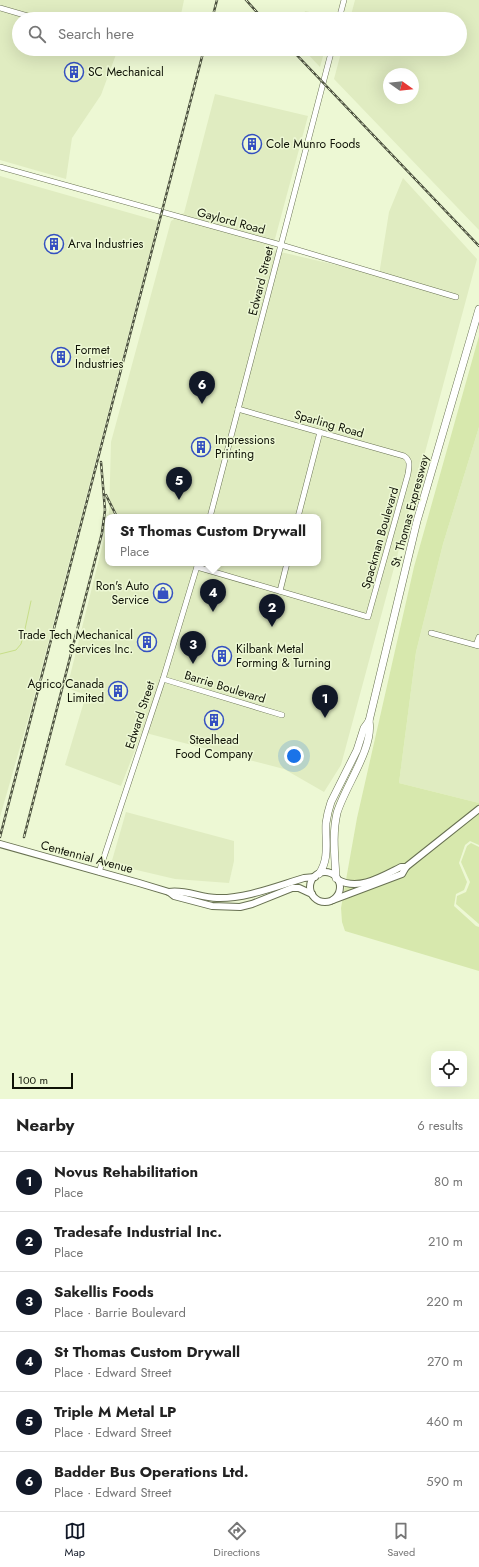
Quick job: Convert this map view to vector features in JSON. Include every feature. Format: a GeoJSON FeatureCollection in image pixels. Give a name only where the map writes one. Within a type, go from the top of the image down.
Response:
{"type":"FeatureCollection","features":[{"type":"Feature","properties":{"kind":"highway","name":"St. Thomas Expressway"},"geometry":{"type":"LineString","coordinates":[[317,875],[323,868],[327,856],[326,821],[331,802],[357,750],[364,728],[368,721],[418,521],[479,309]]}},
{"type":"Feature","properties":{"kind":"highway","name":"St. Thomas Expressway"},"geometry":{"type":"LineString","coordinates":[[337,879],[333,840],[335,825],[338,811],[366,743],[370,730],[368,721]]}},
{"type":"Feature","properties":{"kind":"main road"},"geometry":{"type":"LineString","coordinates":[[406,867],[401,867],[359,885],[347,884],[329,873],[317,875],[311,885],[312,894],[319,901],[324,902],[402,874],[406,867],[479,808]]}},
{"type":"Feature","properties":{"kind":"main road","name":"Centennial Avenue"},"geometry":{"type":"LineString","coordinates":[[0,844],[169,892],[174,896],[212,906],[226,907],[252,904],[292,888],[299,888],[312,894]]}},
{"type":"Feature","properties":{"kind":"main road","name":"Centennial Avenue"},"geometry":{"type":"LineString","coordinates":[[169,892],[176,890],[201,896],[230,898],[317,875]]}},
{"type":"Feature","properties":{"kind":"main road"},"geometry":{"type":"LineString","coordinates":[[333,900],[339,893],[340,888],[337,879]]}},
{"type":"Feature","properties":{"kind":"street"},"geometry":{"type":"LineString","coordinates":[[341,12],[344,0]]}},
{"type":"Feature","properties":{"kind":"street"},"geometry":{"type":"LineString","coordinates":[[0,8],[14,12]]}},
{"type":"Feature","properties":{"kind":"street","name":"Edward Street"},"geometry":{"type":"LineString","coordinates":[[211,514],[330,56]]}},
{"type":"Feature","properties":{"kind":"street","name":"Gaylord Road"},"geometry":{"type":"LineString","coordinates":[[0,167],[281,245],[456,297]]}},
{"type":"Feature","properties":{"kind":"street","name":"Sparling Road"},"geometry":{"type":"LineString","coordinates":[[238,409],[404,456],[408,458],[409,464]]}},
{"type":"Feature","properties":{"kind":"street"},"geometry":{"type":"LineString","coordinates":[[299,514],[320,432]]}},
{"type":"Feature","properties":{"kind":"street","name":"Spackman Boulevard"},"geometry":{"type":"LineString","coordinates":[[280,591],[368,617],[408,474],[409,464]]}},
{"type":"Feature","properties":{"kind":"street","name":"Edward Street"},"geometry":{"type":"LineString","coordinates":[[98,872],[163,679],[198,566]]}},
{"type":"Feature","properties":{"kind":"street"},"geometry":{"type":"LineString","coordinates":[[201,566],[280,591],[286,566]]}},
{"type":"Feature","properties":{"kind":"street"},"geometry":{"type":"LineString","coordinates":[[431,633],[478,646],[479,637]]}},
{"type":"Feature","properties":{"kind":"street","name":"Barrie Boulevard"},"geometry":{"type":"LineString","coordinates":[[163,679],[282,715]]}},
{"type":"Feature","properties":{"kind":"shaded area"},"geometry":{"type":"Polygon","coordinates":[[[0,0],[184,0],[181,12],[12,12],[12,56],[115,56],[101,95],[72,138],[66,179],[0,160],[0,0]]]}},
{"type":"Feature","properties":{"kind":"shaded area"},"geometry":{"type":"Polygon","coordinates":[[[355,0],[479,0],[479,230],[334,79],[340,56],[467,56],[467,12],[352,12],[355,0]]]}},
{"type":"Feature","properties":{"kind":"shaded area"},"geometry":{"type":"Polygon","coordinates":[[[310,56],[323,56],[320,67],[310,56]]]}},
{"type":"Feature","properties":{"kind":"shaded area"},"geometry":{"type":"Polygon","coordinates":[[[215,94],[308,116],[272,250],[379,275],[389,212],[403,178],[477,259],[341,765],[324,792],[284,769],[142,732],[121,786],[65,765],[86,695],[67,688],[105,535],[105,566],[321,566],[321,514],[109,514],[111,442],[171,221],[184,213],[215,94]]]}},
{"type":"Feature","properties":{"kind":"shaded area"},"geometry":{"type":"Polygon","coordinates":[[[0,176],[158,221],[29,716],[0,817],[0,176]]]}},
{"type":"Feature","properties":{"kind":"shaded area"},"geometry":{"type":"Polygon","coordinates":[[[479,336],[479,427],[443,544],[416,652],[399,783],[479,803],[479,845],[470,841],[465,845],[459,863],[467,882],[464,890],[456,894],[454,906],[479,927],[479,971],[345,931],[342,922],[341,908],[357,818],[414,567],[479,336]]]}},
{"type":"Feature","properties":{"kind":"shaded area"},"geometry":{"type":"Polygon","coordinates":[[[479,427],[479,803],[399,783],[416,652],[443,544],[479,427]]]}},
{"type":"Feature","properties":{"kind":"shaded area"},"geometry":{"type":"Polygon","coordinates":[[[126,812],[234,841],[234,861],[229,883],[175,879],[111,864],[126,812]]]}},
{"type":"Feature","properties":{"kind":"shaded area"},"geometry":{"type":"Polygon","coordinates":[[[471,843],[479,847],[479,924],[456,904],[457,896],[466,892],[470,882],[461,862],[467,846],[471,843]]]}},
{"type":"Feature","properties":{"kind":"waterway"},"geometry":{"type":"LineString","coordinates":[[0,654],[16,650],[21,644],[31,601]]}},
{"type":"Feature","properties":{"kind":"railway"},"geometry":{"type":"LineString","coordinates":[[214,12],[217,0]]}},
{"type":"Feature","properties":{"kind":"railway"},"geometry":{"type":"LineString","coordinates":[[246,0],[257,12]]}},
{"type":"Feature","properties":{"kind":"railway"},"geometry":{"type":"LineString","coordinates":[[0,837],[202,56]]}},
{"type":"Feature","properties":{"kind":"railway"},"geometry":{"type":"LineString","coordinates":[[298,56],[479,246]]}},
{"type":"Feature","properties":{"kind":"railway"},"geometry":{"type":"LineString","coordinates":[[24,837],[102,533],[105,510],[101,462]]}},
{"type":"Feature","properties":{"kind":"railway"},"geometry":{"type":"LineString","coordinates":[[106,495],[116,514]]}},
{"type":"Feature","properties":{"kind":"place","name":"SC Mechanical"},"geometry":{"type":"Point","coordinates":[74,72]}},
{"type":"Feature","properties":{"kind":"place","name":"Cole Munro Foods"},"geometry":{"type":"Point","coordinates":[252,144]}},
{"type":"Feature","properties":{"kind":"place","name":"Arva Industries"},"geometry":{"type":"Point","coordinates":[54,244]}},
{"type":"Feature","properties":{"kind":"place","name":"Formet Industries"},"geometry":{"type":"Point","coordinates":[61,357]}},
{"type":"Feature","properties":{"kind":"place","name":"Badder Bus Operations Ltd."},"geometry":{"type":"Point","coordinates":[202,404]}},
{"type":"Feature","properties":{"kind":"place","name":"Impressions Printing"},"geometry":{"type":"Point","coordinates":[201,447]}},
{"type":"Feature","properties":{"kind":"place","name":"Triple M Metal LP"},"geometry":{"type":"Point","coordinates":[179,500]}},
{"type":"Feature","properties":{"kind":"place","name":"Ron's Auto Service"},"geometry":{"type":"Point","coordinates":[163,593]}},
{"type":"Feature","properties":{"kind":"place","name":"St Thomas Custom Drywall"},"geometry":{"type":"Point","coordinates":[213,612]}},
{"type":"Feature","properties":{"kind":"place","name":"Tradesafe Industrial Inc."},"geometry":{"type":"Point","coordinates":[272,627]}},
{"type":"Feature","properties":{"kind":"place","name":"Trade Tech Mechanical Services Inc."},"geometry":{"type":"Point","coordinates":[147,642]}},
{"type":"Feature","properties":{"kind":"place","name":"Kilbank Metal Forming & Turning"},"geometry":{"type":"Point","coordinates":[222,656]}},
{"type":"Feature","properties":{"kind":"place","name":"Sakellis Foods"},"geometry":{"type":"Point","coordinates":[193,664]}},
{"type":"Feature","properties":{"kind":"place","name":"Agrico Canada Limited"},"geometry":{"type":"Point","coordinates":[118,691]}},
{"type":"Feature","properties":{"kind":"place","name":"Novus Rehabilitation"},"geometry":{"type":"Point","coordinates":[325,718]}},
{"type":"Feature","properties":{"kind":"place","name":"Steelhead Food Company"},"geometry":{"type":"Point","coordinates":[214,720]}}]}
